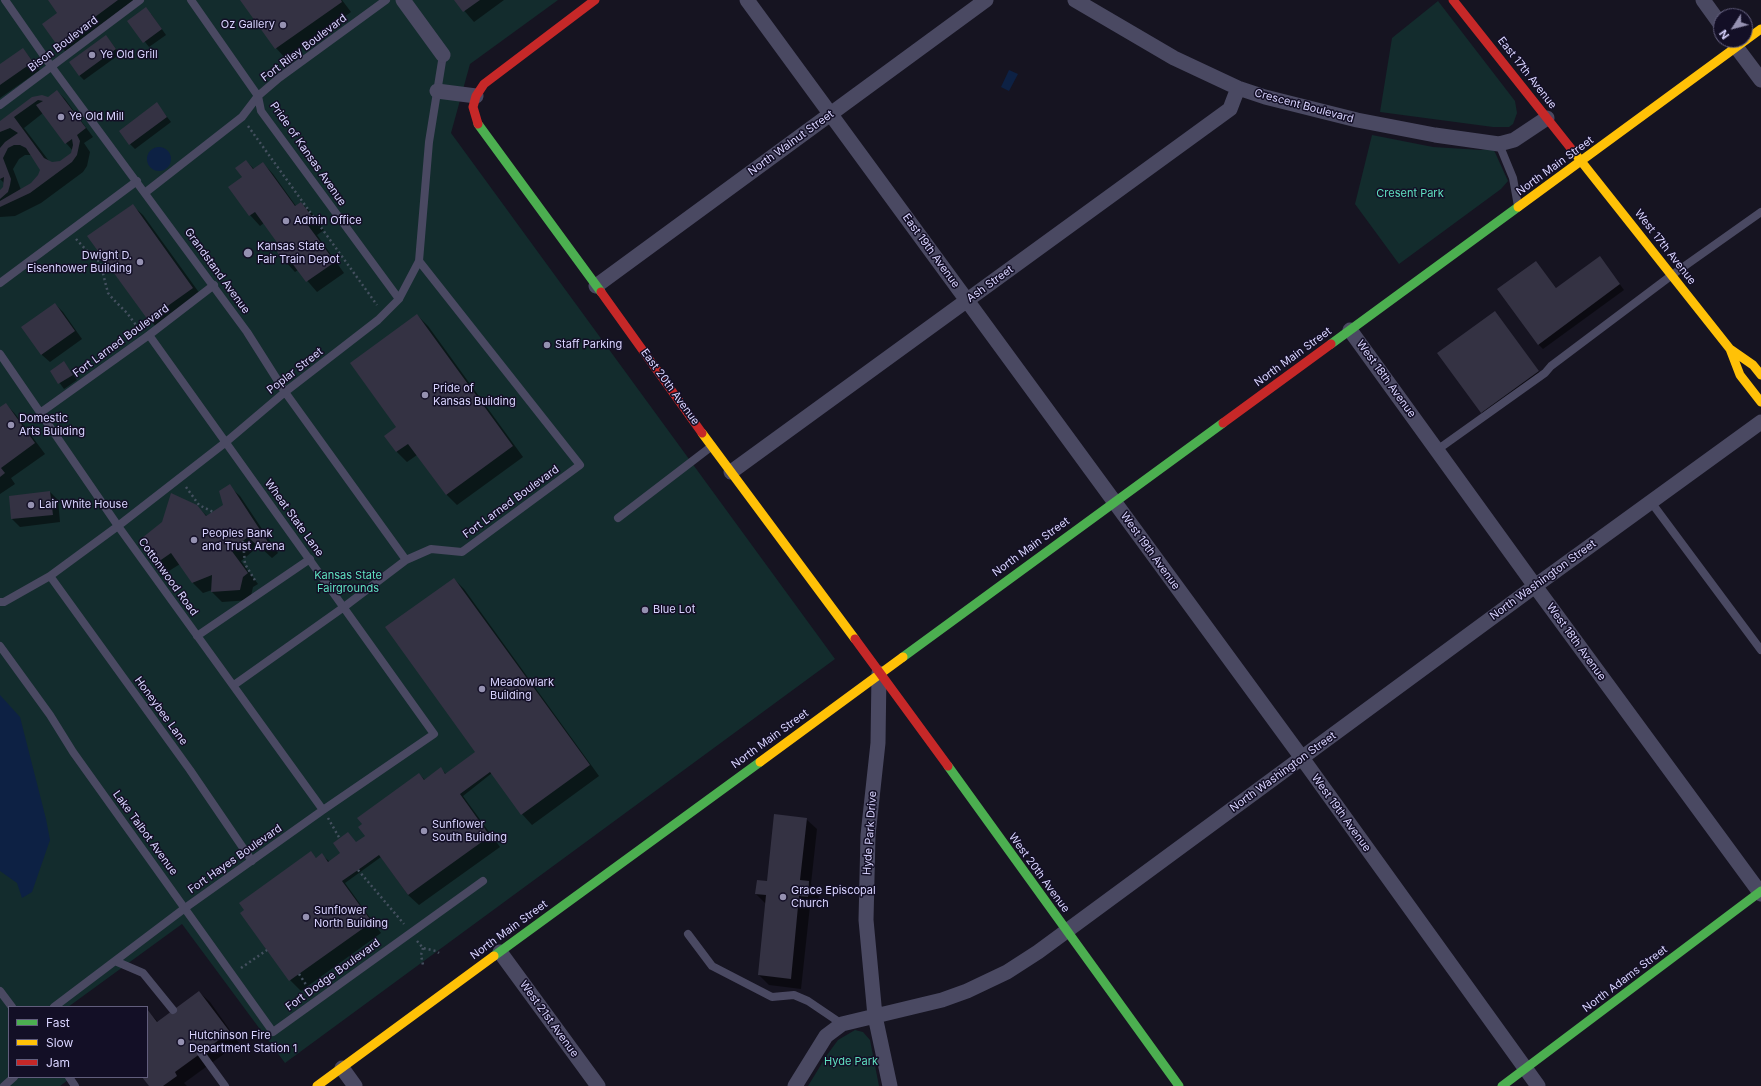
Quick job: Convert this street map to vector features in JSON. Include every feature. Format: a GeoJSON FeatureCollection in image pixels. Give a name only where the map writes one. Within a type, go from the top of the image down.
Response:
{"type":"FeatureCollection","features":[{"type":"Feature","properties":{"kind":"street"},"geometry":{"type":"LineString","coordinates":[[403,0],[443,56]]}},
{"type":"Feature","properties":{"kind":"street"},"geometry":{"type":"LineString","coordinates":[[437,91],[476,96],[484,84],[494,74],[595,0]]}},
{"type":"Feature","properties":{"kind":"street","name":"East 19th Avenue"},"geometry":{"type":"LineString","coordinates":[[747,0],[1114,502]]}},
{"type":"Feature","properties":{"kind":"street","name":"North Walnut Street"},"geometry":{"type":"LineString","coordinates":[[596,286],[986,0]]}},
{"type":"Feature","properties":{"kind":"street","name":"Crescent Boulevard"},"geometry":{"type":"LineString","coordinates":[[1075,0],[1174,58],[1238,88],[1265,97],[1357,120],[1435,135],[1499,144],[1514,140],[1546,118]]}},
{"type":"Feature","properties":{"kind":"street","name":"East 17th Avenue"},"geometry":{"type":"LineString","coordinates":[[1453,0],[1581,161]]}},
{"type":"Feature","properties":{"kind":"street"},"geometry":{"type":"LineString","coordinates":[[1703,0],[1713,14]]}},
{"type":"Feature","properties":{"kind":"street","name":"North Main Street"},"geometry":{"type":"LineString","coordinates":[[317,1086],[879,673],[1581,161],[1729,48]]}},
{"type":"Feature","properties":{"kind":"street"},"geometry":{"type":"LineString","coordinates":[[1737,48],[1761,80]]}},
{"type":"Feature","properties":{"kind":"street","name":"Ash Street"},"geometry":{"type":"LineString","coordinates":[[731,472],[1230,109],[1238,88]]}},
{"type":"Feature","properties":{"kind":"street","name":"East 20th Avenue"},"geometry":{"type":"LineString","coordinates":[[476,96],[473,107],[477,122],[879,673]]}},
{"type":"Feature","properties":{"kind":"street","name":"West 17th Avenue"},"geometry":{"type":"LineString","coordinates":[[1581,161],[1730,349],[1740,375],[1761,402]]}},
{"type":"Feature","properties":{"kind":"street","name":"West 18th Avenue"},"geometry":{"type":"LineString","coordinates":[[1350,330],[1535,586],[1760,892]]}},
{"type":"Feature","properties":{"kind":"street","name":"West 17th Avenue"},"geometry":{"type":"LineString","coordinates":[[1730,349],[1753,365],[1761,375]]}},
{"type":"Feature","properties":{"kind":"street","name":"North Washington Street"},"geometry":{"type":"LineString","coordinates":[[795,1086],[826,1036],[842,1024],[925,1005],[967,991],[1007,972],[1066,931],[1535,586],[1761,422]]}},
{"type":"Feature","properties":{"kind":"street","name":"West 19th Avenue"},"geometry":{"type":"LineString","coordinates":[[1114,502],[1302,758],[1538,1086]]}},
{"type":"Feature","properties":{"kind":"street","name":"West 20th Avenue"},"geometry":{"type":"LineString","coordinates":[[879,673],[1179,1086]]}},
{"type":"Feature","properties":{"kind":"street","name":"Hyde Park Drive"},"geometry":{"type":"LineString","coordinates":[[879,673],[878,743],[868,835],[866,920],[875,1016],[890,1086]]}},
{"type":"Feature","properties":{"kind":"street","name":"North Adams Street"},"geometry":{"type":"LineString","coordinates":[[1502,1086],[1760,892]]}},
{"type":"Feature","properties":{"kind":"street","name":"West 21st Avenue"},"geometry":{"type":"LineString","coordinates":[[500,952],[598,1086]]}},
{"type":"Feature","properties":{"kind":"street"},"geometry":{"type":"LineString","coordinates":[[342,1068],[355,1086]]}},
{"type":"Feature","properties":{"kind":"lane","name":"Grandstand Avenue"},"geometry":{"type":"LineString","coordinates":[[5,0],[214,285],[247,332],[285,392],[406,560]]}},
{"type":"Feature","properties":{"kind":"lane","name":"Bison Boulevard"},"geometry":{"type":"LineString","coordinates":[[0,105],[140,0]]}},
{"type":"Feature","properties":{"kind":"lane","name":"Pride of Kansas Avenue"},"geometry":{"type":"LineString","coordinates":[[191,0],[258,96],[261,111],[399,299]]}},
{"type":"Feature","properties":{"kind":"lane","name":"Fort Riley Boulevard"},"geometry":{"type":"LineString","coordinates":[[146,192],[242,117],[258,96],[279,78],[386,0]]}},
{"type":"Feature","properties":{"kind":"lane","name":"Poplar Street"},"geometry":{"type":"LineString","coordinates":[[0,602],[4,602],[50,576],[118,526],[226,442],[285,392],[384,314],[399,299],[419,262],[429,142],[443,56]]}},
{"type":"Feature","properties":{"kind":"lane"},"geometry":{"type":"LineString","coordinates":[[1499,144],[1513,178],[1518,207]]}},
{"type":"Feature","properties":{"kind":"lane"},"geometry":{"type":"LineString","coordinates":[[0,283],[138,181]]}},
{"type":"Feature","properties":{"kind":"lane"},"geometry":{"type":"LineString","coordinates":[[1437,450],[1544,373],[1551,366],[1672,275],[1761,212]]}},
{"type":"Feature","properties":{"kind":"lane","name":"Fort Larned Boulevard"},"geometry":{"type":"LineString","coordinates":[[234,685],[344,607],[406,560],[431,549],[462,552],[580,465],[419,262]]}},
{"type":"Feature","properties":{"kind":"lane","name":"Fort Larned Boulevard"},"geometry":{"type":"LineString","coordinates":[[40,413],[147,336],[214,285]]}},
{"type":"Feature","properties":{"kind":"lane","name":"Wheat State Lane"},"geometry":{"type":"LineString","coordinates":[[147,336],[226,442],[434,734]]}},
{"type":"Feature","properties":{"kind":"lane","name":"Cottonwood Road"},"geometry":{"type":"LineString","coordinates":[[0,354],[118,526],[323,810]]}},
{"type":"Feature","properties":{"kind":"lane"},"geometry":{"type":"LineString","coordinates":[[618,518],[713,446]]}},
{"type":"Feature","properties":{"kind":"lane"},"geometry":{"type":"LineString","coordinates":[[1651,502],[1761,650]]}},
{"type":"Feature","properties":{"kind":"lane"},"geometry":{"type":"LineString","coordinates":[[197,636],[310,559]]}},
{"type":"Feature","properties":{"kind":"lane","name":"Honeybee Lane"},"geometry":{"type":"LineString","coordinates":[[50,576],[190,770],[252,861]]}},
{"type":"Feature","properties":{"kind":"lane","name":"Lake Talbot Avenue"},"geometry":{"type":"LineString","coordinates":[[0,646],[50,715],[73,752],[233,973],[273,1032]]}},
{"type":"Feature","properties":{"kind":"lane","name":"Fort Hayes Boulevard"},"geometry":{"type":"LineString","coordinates":[[55,1006],[186,908],[323,810],[434,734]]}},
{"type":"Feature","properties":{"kind":"lane","name":"Fort Dodge Boulevard"},"geometry":{"type":"LineString","coordinates":[[273,1032],[483,881]]}},
{"type":"Feature","properties":{"kind":"lane"},"geometry":{"type":"LineString","coordinates":[[688,934],[712,966],[772,997],[794,995],[808,1001],[842,1024]]}},
{"type":"Feature","properties":{"kind":"lane"},"geometry":{"type":"LineString","coordinates":[[115,961],[143,973],[173,1010]]}},
{"type":"Feature","properties":{"kind":"lane"},"geometry":{"type":"LineString","coordinates":[[0,991],[11,1006]]}},
{"type":"Feature","properties":{"kind":"lane"},"geometry":{"type":"LineString","coordinates":[[201,1053],[225,1086]]}},
{"type":"Feature","properties":{"kind":"lane"},"geometry":{"type":"LineString","coordinates":[[4,1086],[13,1078]]}},
{"type":"Feature","properties":{"kind":"lane"},"geometry":{"type":"LineString","coordinates":[[69,1078],[75,1086]]}},
{"type":"Feature","properties":{"kind":"path"},"geometry":{"type":"LineString","coordinates":[[242,117],[384,314]]}},
{"type":"Feature","properties":{"kind":"path"},"geometry":{"type":"LineString","coordinates":[[70,231],[79,243],[100,262],[108,293],[112,299],[127,313],[147,336]]}},
{"type":"Feature","properties":{"kind":"path"},"geometry":{"type":"LineString","coordinates":[[179,478],[199,505],[213,512]]}},
{"type":"Feature","properties":{"kind":"path"},"geometry":{"type":"LineString","coordinates":[[243,541],[245,564],[262,591]]}},
{"type":"Feature","properties":{"kind":"path"},"geometry":{"type":"LineString","coordinates":[[323,810],[340,839]]}},
{"type":"Feature","properties":{"kind":"path"},"geometry":{"type":"LineString","coordinates":[[358,870],[411,932]]}},
{"type":"Feature","properties":{"kind":"path"},"geometry":{"type":"LineString","coordinates":[[423,965],[421,955],[423,948],[436,950],[439,953]]}},
{"type":"Feature","properties":{"kind":"path"},"geometry":{"type":"LineString","coordinates":[[233,973],[267,950]]}},
{"type":"Feature","properties":{"kind":"path"},"geometry":{"type":"LineString","coordinates":[[299,974],[317,1001]]}},
{"type":"Feature","properties":{"kind":"green space","name":"Kansas State Fairgrounds"},"geometry":{"type":"Polygon","coordinates":[[[0,0],[558,0],[470,64],[451,133],[835,659],[285,1063],[182,924],[69,1006],[8,1006],[8,1078],[71,1078],[60,1086],[0,1086],[0,0]]]}},
{"type":"Feature","properties":{"kind":"green space"},"geometry":{"type":"Polygon","coordinates":[[[1438,1],[1515,101],[1517,113],[1513,124],[1509,127],[1493,127],[1380,112],[1392,38],[1438,1]]]}},
{"type":"Feature","properties":{"kind":"green space","name":"Cresent Park"},"geometry":{"type":"Polygon","coordinates":[[[1372,135],[1433,147],[1481,150],[1493,148],[1508,181],[1501,189],[1399,264],[1355,204],[1372,135]]]}},
{"type":"Feature","properties":{"kind":"green space","name":"Hyde Park"},"geometry":{"type":"Polygon","coordinates":[[[855,1030],[863,1032],[870,1040],[879,1086],[808,1086],[838,1040],[855,1030]]]}},
{"type":"Feature","properties":{"kind":"water"},"geometry":{"type":"Polygon","coordinates":[[[1009,70],[1018,74],[1009,91],[1001,87],[1009,70]]]}},
{"type":"Feature","properties":{"kind":"water"},"geometry":{"type":"Polygon","coordinates":[[[159,147],[167,151],[171,159],[167,167],[159,171],[151,167],[147,159],[151,151],[159,147]]]}},
{"type":"Feature","properties":{"kind":"water"},"geometry":{"type":"Polygon","coordinates":[[[0,695],[20,717],[50,840],[32,892],[22,898],[17,883],[0,871],[0,695]]]}},
{"type":"Feature","properties":{"kind":"building"},"geometry":{"type":"Polygon","coordinates":[[[48,0],[118,0],[57,45],[42,24],[57,13],[48,0]]]}},
{"type":"Feature","properties":{"kind":"building","name":"Oz Gallery"},"geometry":{"type":"Polygon","coordinates":[[[240,0],[341,0],[342,2],[275,49],[240,0]]]}},
{"type":"Feature","properties":{"kind":"building"},"geometry":{"type":"Polygon","coordinates":[[[454,0],[480,0],[463,12],[454,0]]]}},
{"type":"Feature","properties":{"kind":"building"},"geometry":{"type":"Polygon","coordinates":[[[146,7],[162,29],[143,43],[127,21],[146,7]]]}},
{"type":"Feature","properties":{"kind":"building","name":"Ye Old Grill"},"geometry":{"type":"Polygon","coordinates":[[[106,35],[116,49],[79,76],[69,62],[106,35]]]}},
{"type":"Feature","properties":{"kind":"building"},"geometry":{"type":"Polygon","coordinates":[[[23,48],[33,62],[0,85],[0,64],[23,48]]]}},
{"type":"Feature","properties":{"kind":"building"},"geometry":{"type":"Polygon","coordinates":[[[57,90],[86,128],[77,135],[80,141],[77,155],[72,162],[30,193],[0,207],[0,201],[31,183],[38,175],[40,170],[26,148],[20,145],[14,145],[8,148],[3,158],[11,179],[8,192],[0,199],[0,190],[3,187],[4,177],[0,179],[0,148],[5,142],[18,133],[10,128],[0,132],[0,121],[32,97],[42,95],[48,97],[57,90]],[[38,100],[14,117],[44,158],[52,162],[60,161],[71,153],[73,145],[72,139],[65,144],[36,105],[43,101],[38,100]]]}},
{"type":"Feature","properties":{"kind":"building"},"geometry":{"type":"Polygon","coordinates":[[[157,102],[167,117],[129,145],[119,131],[157,102]]]}},
{"type":"Feature","properties":{"kind":"building","name":"Admin Office"},"geometry":{"type":"Polygon","coordinates":[[[246,160],[253,169],[263,162],[295,206],[301,202],[314,219],[307,224],[335,262],[306,282],[289,259],[284,262],[277,252],[281,248],[255,212],[249,216],[228,187],[242,177],[235,168],[246,160]]]}},
{"type":"Feature","properties":{"kind":"building","name":"Dwight D. Eisenhower Building"},"geometry":{"type":"Polygon","coordinates":[[[133,204],[193,288],[148,320],[87,236],[133,204]]]}},
{"type":"Feature","properties":{"kind":"building"},"geometry":{"type":"Polygon","coordinates":[[[1600,256],[1620,284],[1538,345],[1497,289],[1536,261],[1556,288],[1600,256]]]}},
{"type":"Feature","properties":{"kind":"building"},"geometry":{"type":"Polygon","coordinates":[[[55,303],[75,331],[41,355],[21,327],[55,303]]]}},
{"type":"Feature","properties":{"kind":"building"},"geometry":{"type":"Polygon","coordinates":[[[1495,311],[1539,371],[1481,413],[1437,353],[1495,311]]]}},
{"type":"Feature","properties":{"kind":"building","name":"Pride of Kansas Building"},"geometry":{"type":"Polygon","coordinates":[[[417,314],[513,446],[446,495],[408,444],[396,452],[384,436],[396,427],[350,363],[417,314]]]}},
{"type":"Feature","properties":{"kind":"building"},"geometry":{"type":"Polygon","coordinates":[[[64,361],[73,375],[58,384],[50,371],[64,361]]]}},
{"type":"Feature","properties":{"kind":"building","name":"Domestic Arts Building"},"geometry":{"type":"Polygon","coordinates":[[[6,403],[35,443],[1,468],[5,473],[0,477],[0,407],[6,403]]]}},
{"type":"Feature","properties":{"kind":"building","name":"Peoples Bank and Trust Arena"},"geometry":{"type":"Polygon","coordinates":[[[230,484],[268,542],[260,548],[248,537],[231,550],[248,573],[243,577],[240,590],[211,592],[212,575],[192,583],[171,553],[158,562],[142,538],[162,522],[171,493],[197,505],[206,516],[223,505],[219,491],[230,484]]]}},
{"type":"Feature","properties":{"kind":"building","name":"Lair White House"},"geometry":{"type":"Polygon","coordinates":[[[50,491],[53,515],[11,519],[9,496],[50,491]]]}},
{"type":"Feature","properties":{"kind":"building"},"geometry":{"type":"Polygon","coordinates":[[[454,578],[590,765],[521,815],[490,772],[460,794],[490,836],[408,895],[379,855],[342,881],[372,922],[289,981],[240,913],[244,910],[239,903],[311,851],[316,858],[322,853],[328,862],[340,853],[333,843],[348,832],[356,842],[365,836],[358,827],[362,824],[357,818],[419,773],[424,780],[441,767],[445,774],[475,752],[385,627],[454,578]]]}},
{"type":"Feature","properties":{"kind":"building","name":"Grace Episcopal Church"},"geometry":{"type":"Polygon","coordinates":[[[774,814],[807,818],[800,880],[809,881],[808,897],[799,896],[791,979],[758,975],[766,895],[755,894],[757,880],[767,881],[774,814]]]}},
{"type":"Feature","properties":{"kind":"building","name":"Hutchinson Fire Department Station 1"},"geometry":{"type":"Polygon","coordinates":[[[199,991],[230,1032],[175,1072],[177,1076],[163,1086],[149,1086],[143,1078],[148,1078],[148,1010],[157,1022],[199,991]]]}},
{"type":"Feature","properties":{"kind":"traffic: fast"},"geometry":{"type":"LineString","coordinates":[[478,124],[601,292]]}},
{"type":"Feature","properties":{"kind":"traffic: fast"},"geometry":{"type":"LineString","coordinates":[[1331,344],[1518,207]]}},
{"type":"Feature","properties":{"kind":"traffic: fast"},"geometry":{"type":"LineString","coordinates":[[903,657],[1223,423]]}},
{"type":"Feature","properties":{"kind":"traffic: fast"},"geometry":{"type":"LineString","coordinates":[[494,956],[760,762]]}},
{"type":"Feature","properties":{"kind":"traffic: fast"},"geometry":{"type":"LineString","coordinates":[[948,766],[1179,1086]]}},
{"type":"Feature","properties":{"kind":"traffic: fast"},"geometry":{"type":"LineString","coordinates":[[1502,1086],[1761,891]]}},
{"type":"Feature","properties":{"kind":"traffic: slow"},"geometry":{"type":"LineString","coordinates":[[1518,207],[1761,29]]}},
{"type":"Feature","properties":{"kind":"traffic: slow"},"geometry":{"type":"LineString","coordinates":[[1573,151],[1730,349],[1740,375],[1761,402]]}},
{"type":"Feature","properties":{"kind":"traffic: slow"},"geometry":{"type":"LineString","coordinates":[[1730,349],[1753,365],[1761,375]]}},
{"type":"Feature","properties":{"kind":"traffic: slow"},"geometry":{"type":"LineString","coordinates":[[702,433],[855,639]]}},
{"type":"Feature","properties":{"kind":"traffic: slow"},"geometry":{"type":"LineString","coordinates":[[760,762],[903,657]]}},
{"type":"Feature","properties":{"kind":"traffic: slow"},"geometry":{"type":"LineString","coordinates":[[317,1086],[494,956]]}},
{"type":"Feature","properties":{"kind":"traffic: jam"},"geometry":{"type":"LineString","coordinates":[[478,124],[473,107],[476,96],[484,84],[595,0]]}},
{"type":"Feature","properties":{"kind":"traffic: jam"},"geometry":{"type":"LineString","coordinates":[[1453,0],[1573,151]]}},
{"type":"Feature","properties":{"kind":"traffic: jam"},"geometry":{"type":"LineString","coordinates":[[601,292],[702,433]]}},
{"type":"Feature","properties":{"kind":"traffic: jam"},"geometry":{"type":"LineString","coordinates":[[1223,423],[1331,344]]}},
{"type":"Feature","properties":{"kind":"traffic: jam"},"geometry":{"type":"LineString","coordinates":[[855,639],[948,766]]}},
{"type":"Feature","properties":{"kind":"place","name":"Oz Gallery"},"geometry":{"type":"Point","coordinates":[283,25]}},
{"type":"Feature","properties":{"kind":"place","name":"Ye Old Grill"},"geometry":{"type":"Point","coordinates":[92,55]}},
{"type":"Feature","properties":{"kind":"place","name":"Ye Old Mill"},"geometry":{"type":"Point","coordinates":[61,117]}},
{"type":"Feature","properties":{"kind":"place","name":"Admin Office"},"geometry":{"type":"Point","coordinates":[286,221]}},
{"type":"Feature","properties":{"kind":"place","name":"Kansas State Fair Train Depot"},"geometry":{"type":"Point","coordinates":[248,253]}},
{"type":"Feature","properties":{"kind":"place","name":"Dwight D. Eisenhower Building"},"geometry":{"type":"Point","coordinates":[140,262]}},
{"type":"Feature","properties":{"kind":"place","name":"Staff Parking"},"geometry":{"type":"Point","coordinates":[547,345]}},
{"type":"Feature","properties":{"kind":"place","name":"Pride of Kansas Building"},"geometry":{"type":"Point","coordinates":[425,395]}},
{"type":"Feature","properties":{"kind":"place","name":"Domestic Arts Building"},"geometry":{"type":"Point","coordinates":[11,425]}},
{"type":"Feature","properties":{"kind":"place","name":"Lair White House"},"geometry":{"type":"Point","coordinates":[31,505]}},
{"type":"Feature","properties":{"kind":"place","name":"Peoples Bank and Trust Arena"},"geometry":{"type":"Point","coordinates":[194,540]}},
{"type":"Feature","properties":{"kind":"place","name":"Blue Lot"},"geometry":{"type":"Point","coordinates":[645,610]}},
{"type":"Feature","properties":{"kind":"place","name":"Meadowlark Building"},"geometry":{"type":"Point","coordinates":[482,689]}},
{"type":"Feature","properties":{"kind":"place","name":"Sunflower South Building"},"geometry":{"type":"Point","coordinates":[424,831]}},
{"type":"Feature","properties":{"kind":"place","name":"Grace Episcopal Church"},"geometry":{"type":"Point","coordinates":[783,897]}},
{"type":"Feature","properties":{"kind":"place","name":"Sunflower North Building"},"geometry":{"type":"Point","coordinates":[306,917]}},
{"type":"Feature","properties":{"kind":"place","name":"Hutchinson Fire Department Station 1"},"geometry":{"type":"Point","coordinates":[181,1042]}}]}
